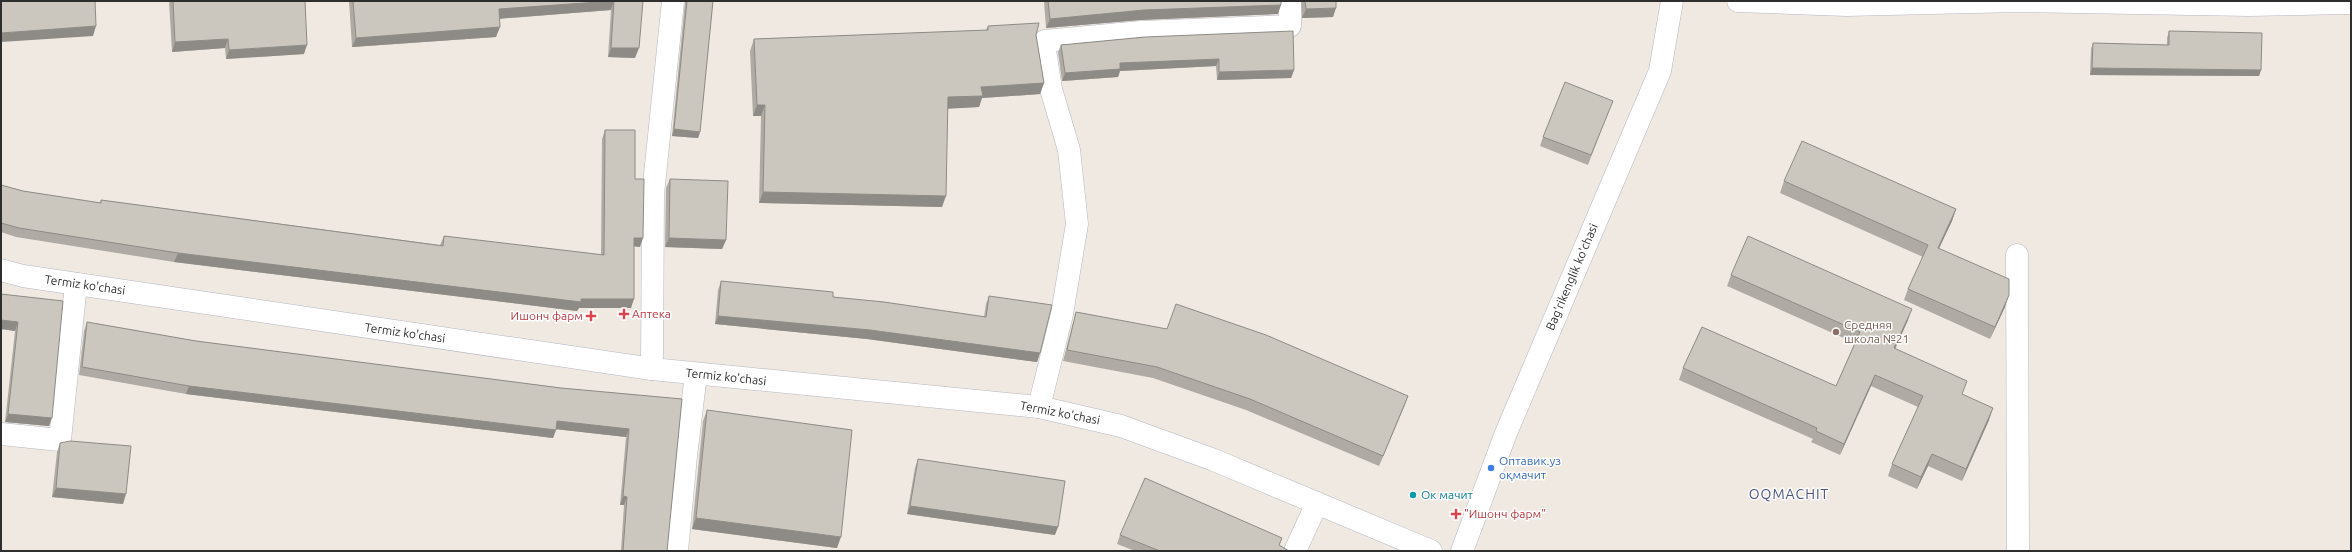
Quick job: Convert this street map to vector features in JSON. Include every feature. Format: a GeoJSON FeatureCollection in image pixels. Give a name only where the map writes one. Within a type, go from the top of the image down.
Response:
{"type":"FeatureCollection","features":[{"type":"Feature","properties":{"kind":"street"},"geometry":{"type":"LineString","coordinates":[[652,369],[653,194],[673,1]]}},
{"type":"Feature","properties":{"kind":"street"},"geometry":{"type":"LineString","coordinates":[[1039,407],[1062,314],[1077,224],[1069,150],[1051,89],[1044,44],[1045,41],[1141,32],[1290,26],[1290,1]]}},
{"type":"Feature","properties":{"kind":"street","name":"Bag'rikenglik ko'chasi"},"geometry":{"type":"LineString","coordinates":[[1462,551],[1506,433],[1660,71],[1672,1]]}},
{"type":"Feature","properties":{"kind":"street"},"geometry":{"type":"LineString","coordinates":[[1738,1],[1846,5],[1973,2],[2154,2],[2249,5],[2351,3]]}},
{"type":"Feature","properties":{"kind":"street"},"geometry":{"type":"LineString","coordinates":[[2017,255],[2018,551]]}},
{"type":"Feature","properties":{"kind":"street","name":"Termiz ko'chasi"},"geometry":{"type":"LineString","coordinates":[[1,270],[23,276],[652,369],[1039,407],[1121,426],[1214,460],[1317,503],[1419,549]]}},
{"type":"Feature","properties":{"kind":"street"},"geometry":{"type":"LineString","coordinates":[[1,434],[60,440],[76,284]]}},
{"type":"Feature","properties":{"kind":"street"},"geometry":{"type":"LineString","coordinates":[[678,551],[686,456],[696,374]]}},
{"type":"Feature","properties":{"kind":"street"},"geometry":{"type":"LineString","coordinates":[[1295,551],[1317,503]]}},
{"type":"Feature","properties":{"kind":"building"},"geometry":{"type":"Polygon","coordinates":[[[1,1],[95,1],[96,26],[1,33],[1,1]]]}},
{"type":"Feature","properties":{"kind":"building"},"geometry":{"type":"Polygon","coordinates":[[[173,1],[305,1],[307,45],[229,50],[228,39],[175,42],[173,1]]]}},
{"type":"Feature","properties":{"kind":"building"},"geometry":{"type":"Polygon","coordinates":[[[353,1],[613,1],[499,9],[500,27],[356,38],[353,1]]]}},
{"type":"Feature","properties":{"kind":"building"},"geometry":{"type":"Polygon","coordinates":[[[614,1],[643,1],[639,48],[611,48],[614,1]]]}},
{"type":"Feature","properties":{"kind":"building"},"geometry":{"type":"Polygon","coordinates":[[[687,1],[713,1],[700,132],[674,129],[687,1]]]}},
{"type":"Feature","properties":{"kind":"building"},"geometry":{"type":"Polygon","coordinates":[[[1048,1],[1281,1],[1281,5],[1144,10],[1050,19],[1048,1]]]}},
{"type":"Feature","properties":{"kind":"building"},"geometry":{"type":"Polygon","coordinates":[[[1305,1],[1336,1],[1336,8],[1306,9],[1305,1]]]}},
{"type":"Feature","properties":{"kind":"building"},"geometry":{"type":"Polygon","coordinates":[[[1039,23],[1036,35],[1044,83],[981,87],[983,96],[948,97],[946,196],[763,192],[765,105],[757,105],[754,39],[988,30],[988,26],[1039,23]]]}},
{"type":"Feature","properties":{"kind":"building"},"geometry":{"type":"Polygon","coordinates":[[[1293,31],[1294,70],[1219,72],[1219,59],[1120,63],[1120,69],[1065,73],[1061,45],[1145,37],[1293,31]]]}},
{"type":"Feature","properties":{"kind":"building"},"geometry":{"type":"Polygon","coordinates":[[[2169,31],[2262,33],[2261,70],[2092,68],[2093,43],[2169,45],[2169,31]]]}},
{"type":"Feature","properties":{"kind":"building"},"geometry":{"type":"Polygon","coordinates":[[[1565,82],[1613,101],[1591,155],[1543,137],[1565,82]]]}},
{"type":"Feature","properties":{"kind":"building"},"geometry":{"type":"Polygon","coordinates":[[[605,130],[635,130],[635,179],[644,179],[643,238],[634,238],[634,299],[581,299],[581,302],[178,253],[19,228],[1,223],[1,185],[23,191],[101,203],[101,200],[443,246],[444,236],[604,255],[605,130]]]}},
{"type":"Feature","properties":{"kind":"building"},"geometry":{"type":"Polygon","coordinates":[[[1802,141],[1956,209],[1938,248],[2009,279],[2009,295],[1995,327],[1908,289],[1928,245],[1784,181],[1802,141]]]}},
{"type":"Feature","properties":{"kind":"building"},"geometry":{"type":"Polygon","coordinates":[[[670,179],[728,181],[726,240],[669,238],[670,179]]]}},
{"type":"Feature","properties":{"kind":"building"},"geometry":{"type":"Polygon","coordinates":[[[1748,236],[1912,309],[1894,348],[1967,381],[1962,394],[1993,408],[1966,469],[1932,454],[1921,477],[1892,464],[1923,396],[1875,375],[1844,444],[1816,431],[1817,428],[1683,368],[1702,327],[1836,386],[1860,332],[1731,275],[1748,236]]]}},
{"type":"Feature","properties":{"kind":"building"},"geometry":{"type":"Polygon","coordinates":[[[721,281],[833,292],[833,297],[884,302],[986,317],[989,296],[1052,305],[1040,353],[870,330],[718,316],[721,281]]]}},
{"type":"Feature","properties":{"kind":"building"},"geometry":{"type":"Polygon","coordinates":[[[1,294],[63,301],[52,418],[8,414],[18,322],[1,320],[1,294]]]}},
{"type":"Feature","properties":{"kind":"building"},"geometry":{"type":"Polygon","coordinates":[[[1176,304],[1266,335],[1408,396],[1383,456],[1250,399],[1157,367],[1067,350],[1076,312],[1167,329],[1176,304]]]}},
{"type":"Feature","properties":{"kind":"building"},"geometry":{"type":"Polygon","coordinates":[[[87,322],[196,341],[561,388],[682,399],[667,551],[623,551],[627,497],[623,496],[629,429],[557,421],[556,430],[189,386],[82,367],[87,322]]]}},
{"type":"Feature","properties":{"kind":"building"},"geometry":{"type":"Polygon","coordinates":[[[707,410],[852,430],[841,537],[696,518],[707,410]]]}},
{"type":"Feature","properties":{"kind":"building"},"geometry":{"type":"Polygon","coordinates":[[[70,441],[131,446],[126,494],[56,488],[60,443],[70,441]]]}},
{"type":"Feature","properties":{"kind":"building"},"geometry":{"type":"Polygon","coordinates":[[[918,459],[1065,481],[1058,527],[910,506],[918,459]]]}},
{"type":"Feature","properties":{"kind":"building"},"geometry":{"type":"Polygon","coordinates":[[[1145,478],[1282,538],[1279,545],[1289,551],[1160,551],[1120,535],[1145,478]]]}},
{"type":"Feature","properties":{"kind":"place","name":"Аптека"},"geometry":{"type":"Point","coordinates":[624,314]}},
{"type":"Feature","properties":{"kind":"place","name":"Ишонч фарм"},"geometry":{"type":"Point","coordinates":[591,316]}},
{"type":"Feature","properties":{"kind":"place","name":"Средняя школа №21"},"geometry":{"type":"Point","coordinates":[1836,332]}},
{"type":"Feature","properties":{"kind":"place","name":"Оптавик.уз оқмачит"},"geometry":{"type":"Point","coordinates":[1491,468]}},
{"type":"Feature","properties":{"kind":"place","name":"Ок мачит"},"geometry":{"type":"Point","coordinates":[1413,495]}},
{"type":"Feature","properties":{"kind":"place","name":"\"Ишонч фарм\""},"geometry":{"type":"Point","coordinates":[1456,514]}},
{"type":"Feature","properties":{"kind":"district","name":"OQMACHIT"},"geometry":{"type":"Point","coordinates":[1789,494]}}]}
